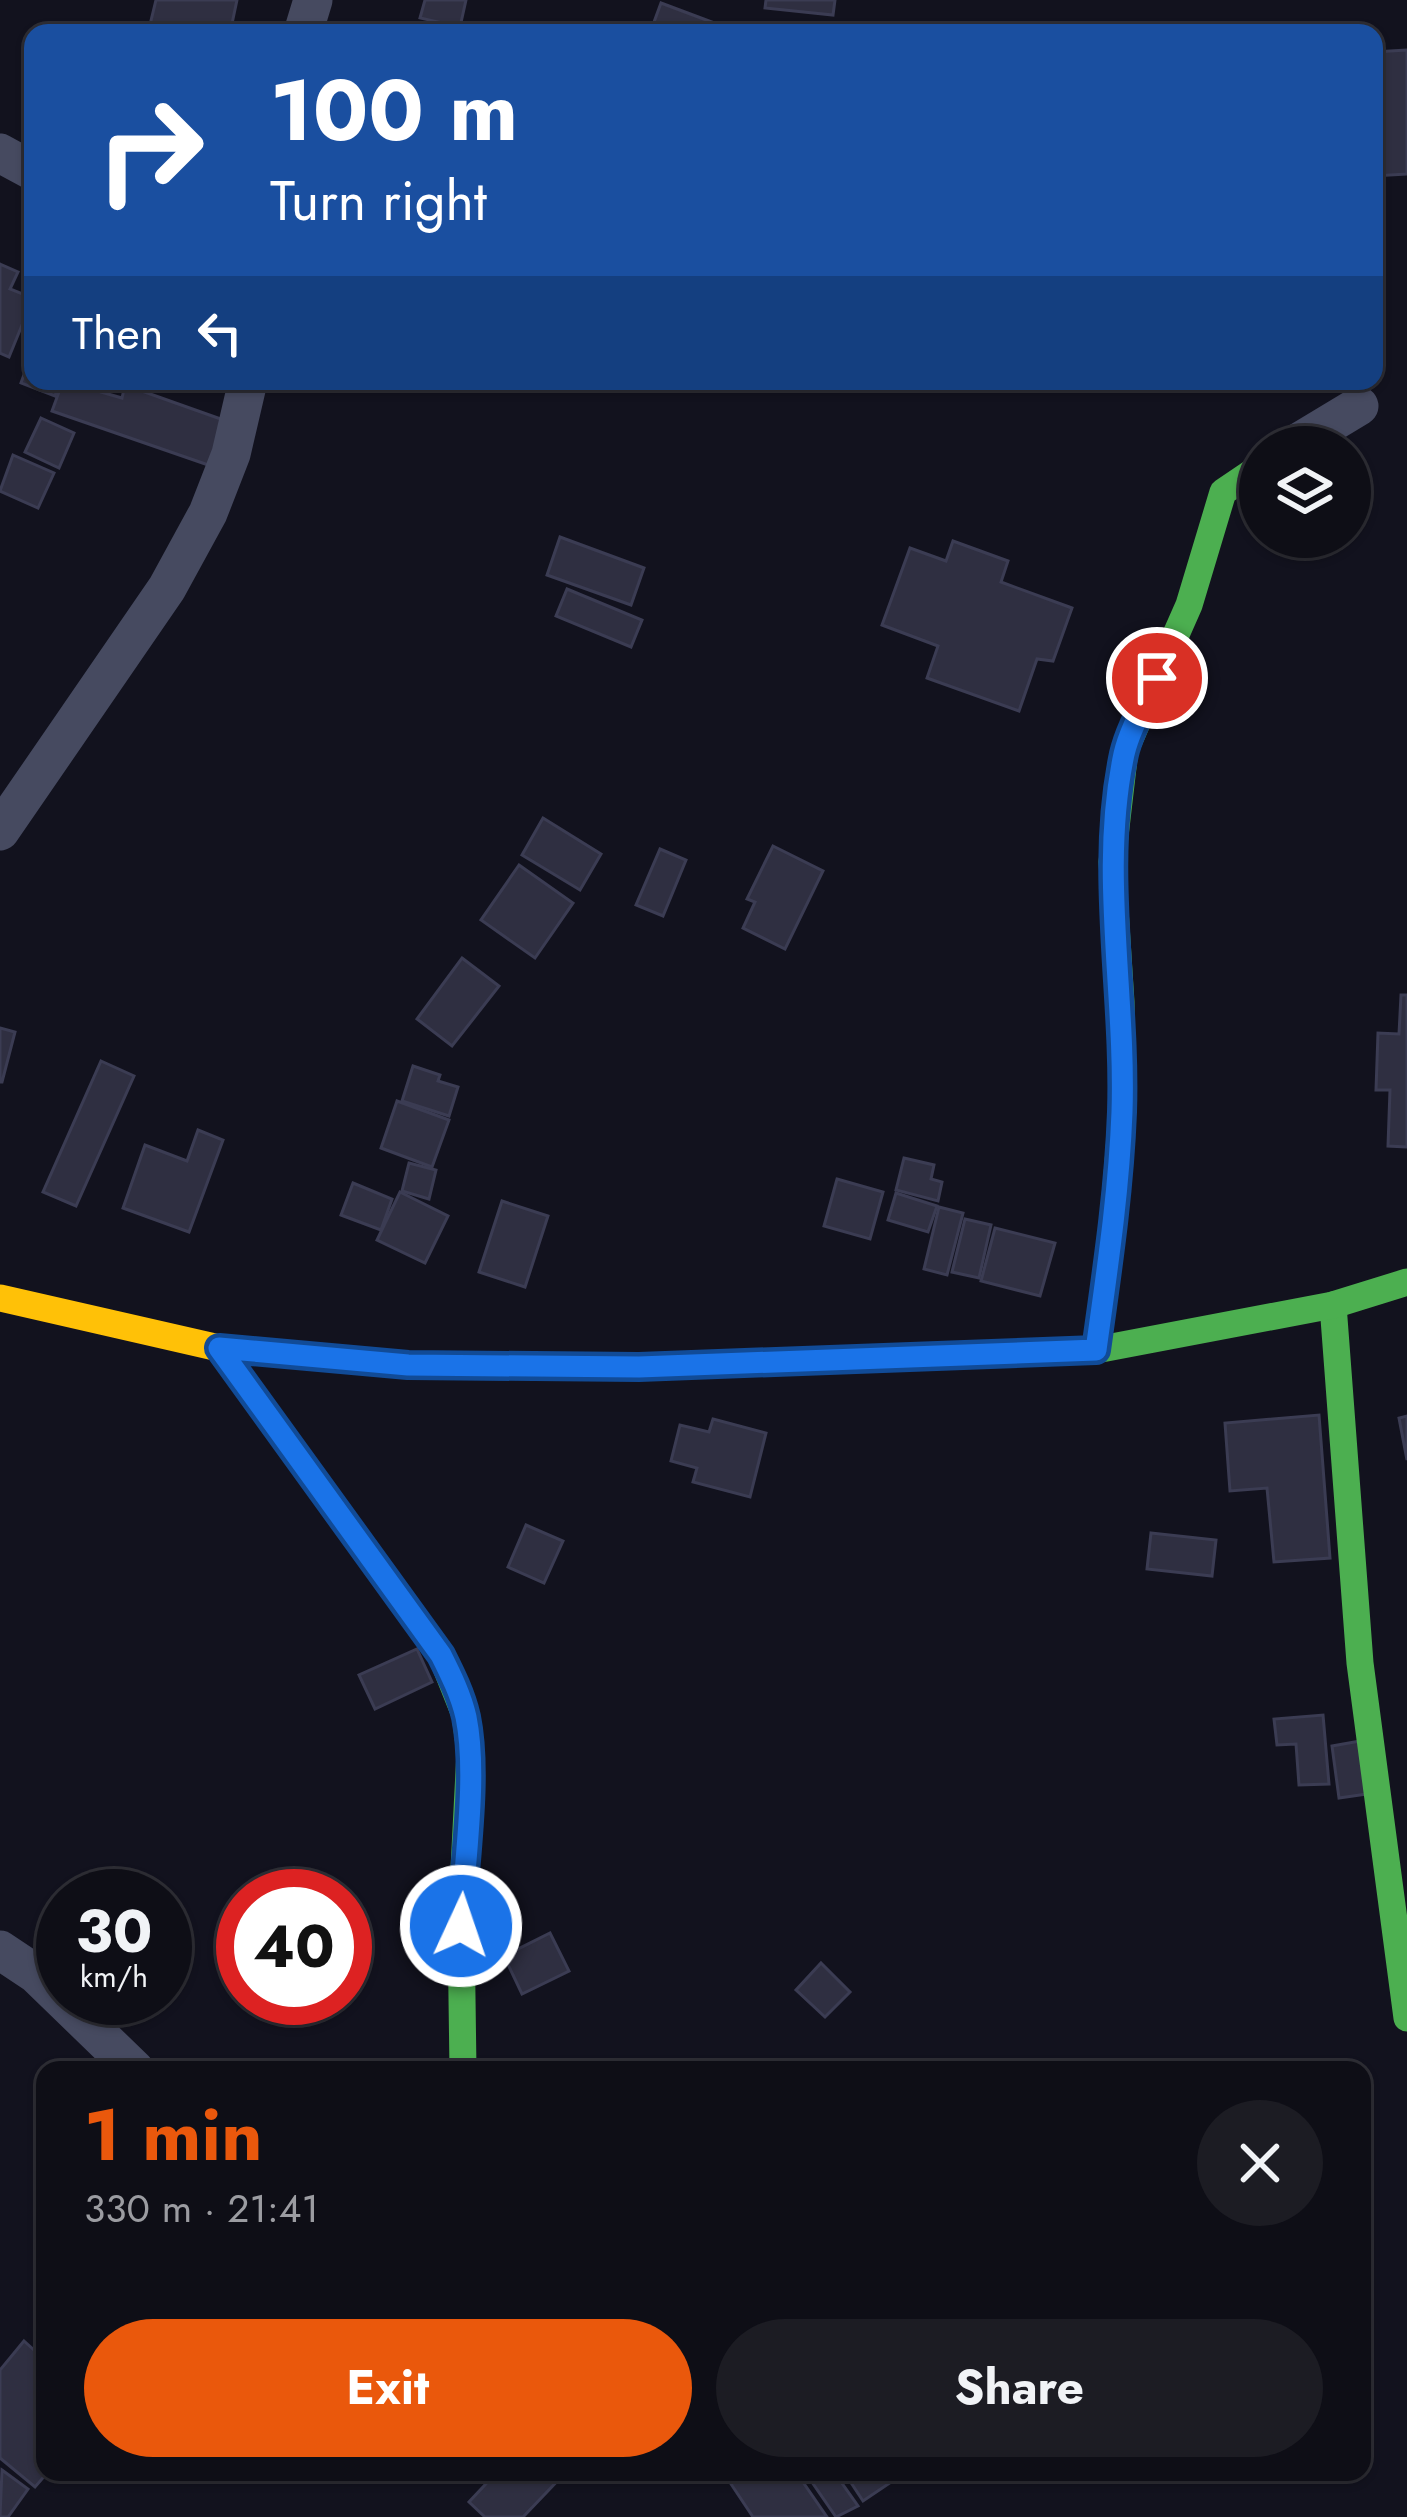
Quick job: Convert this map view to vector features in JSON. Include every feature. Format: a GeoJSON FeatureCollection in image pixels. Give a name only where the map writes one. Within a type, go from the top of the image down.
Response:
{"type":"FeatureCollection","features":[{"type":"Feature","properties":{"kind":"street"},"geometry":{"type":"LineString","coordinates":[[0,831],[167,588],[198,532],[231,454],[246,390]]}},
{"type":"Feature","properties":{"kind":"street"},"geometry":{"type":"LineString","coordinates":[[1326,426],[1359,406]]}},
{"type":"Feature","properties":{"kind":"street"},"geometry":{"type":"LineString","coordinates":[[1096,1350],[1122,1112],[1112,862],[1125,750],[1189,605],[1222,492],[1239,481]]}},
{"type":"Feature","properties":{"kind":"street"},"geometry":{"type":"LineString","coordinates":[[0,1298],[219,1348],[408,1365],[639,1367],[1096,1350],[1333,1305],[1407,1282]]}},
{"type":"Feature","properties":{"kind":"street"},"geometry":{"type":"LineString","coordinates":[[1333,1305],[1339,1448],[1372,1763],[1407,2018]]}},
{"type":"Feature","properties":{"kind":"street"},"geometry":{"type":"LineString","coordinates":[[219,1348],[441,1655],[456,1685],[466,1715],[470,1753],[461,1926],[463,2061]]}},
{"type":"Feature","properties":{"kind":"street"},"geometry":{"type":"LineString","coordinates":[[0,1950],[36,1974],[126,2061]]}},
{"type":"Feature","properties":{"kind":"building"},"geometry":{"type":"Polygon","coordinates":[[[156,0],[237,0],[232,24],[150,24],[156,0]]]}},
{"type":"Feature","properties":{"kind":"building"},"geometry":{"type":"Polygon","coordinates":[[[425,0],[466,0],[461,24],[420,18],[425,0]]]}},
{"type":"Feature","properties":{"kind":"building"},"geometry":{"type":"Polygon","coordinates":[[[766,0],[835,0],[833,15],[765,8],[766,0]]]}},
{"type":"Feature","properties":{"kind":"building"},"geometry":{"type":"Polygon","coordinates":[[[661,3],[717,24],[653,24],[661,3]]]}},
{"type":"Feature","properties":{"kind":"building"},"geometry":{"type":"Polygon","coordinates":[[[1407,50],[1407,174],[1383,175],[1383,51],[1407,50]]]}},
{"type":"Feature","properties":{"kind":"building"},"geometry":{"type":"Polygon","coordinates":[[[0,264],[18,272],[10,289],[24,294],[24,320],[9,357],[0,353],[0,264]]]}},
{"type":"Feature","properties":{"kind":"building"},"geometry":{"type":"Polygon","coordinates":[[[60,390],[94,390],[122,398],[124,390],[139,390],[232,423],[217,468],[52,411],[60,390]]]}},
{"type":"Feature","properties":{"kind":"building"},"geometry":{"type":"Polygon","coordinates":[[[41,418],[74,433],[59,468],[25,452],[41,418]]]}},
{"type":"Feature","properties":{"kind":"building"},"geometry":{"type":"Polygon","coordinates":[[[13,455],[54,473],[38,508],[0,491],[13,455]]]}},
{"type":"Feature","properties":{"kind":"building"},"geometry":{"type":"Polygon","coordinates":[[[560,537],[644,568],[631,605],[547,575],[560,537]]]}},
{"type":"Feature","properties":{"kind":"building"},"geometry":{"type":"Polygon","coordinates":[[[953,541],[1008,561],[1001,582],[1072,608],[1053,661],[1037,659],[1019,711],[927,678],[938,646],[882,625],[910,548],[946,561],[953,541]]]}},
{"type":"Feature","properties":{"kind":"building"},"geometry":{"type":"Polygon","coordinates":[[[567,589],[642,620],[631,647],[556,616],[567,589]]]}},
{"type":"Feature","properties":{"kind":"building"},"geometry":{"type":"Polygon","coordinates":[[[543,818],[601,854],[580,890],[522,855],[543,818]]]}},
{"type":"Feature","properties":{"kind":"building"},"geometry":{"type":"Polygon","coordinates":[[[773,846],[823,871],[785,949],[743,928],[755,902],[747,899],[773,846]]]}},
{"type":"Feature","properties":{"kind":"building"},"geometry":{"type":"Polygon","coordinates":[[[660,849],[686,860],[663,916],[636,905],[660,849]]]}},
{"type":"Feature","properties":{"kind":"building"},"geometry":{"type":"Polygon","coordinates":[[[519,865],[573,903],[535,958],[481,920],[519,865]]]}},
{"type":"Feature","properties":{"kind":"building"},"geometry":{"type":"Polygon","coordinates":[[[462,958],[499,986],[452,1046],[417,1019],[462,958]]]}},
{"type":"Feature","properties":{"kind":"building"},"geometry":{"type":"Polygon","coordinates":[[[1401,995],[1407,995],[1407,1147],[1388,1146],[1390,1090],[1376,1090],[1378,1033],[1399,1034],[1401,995]]]}},
{"type":"Feature","properties":{"kind":"building"},"geometry":{"type":"Polygon","coordinates":[[[0,1028],[15,1032],[2,1082],[0,1082],[0,1028]]]}},
{"type":"Feature","properties":{"kind":"building"},"geometry":{"type":"Polygon","coordinates":[[[101,1061],[134,1076],[76,1206],[43,1192],[101,1061]]]}},
{"type":"Feature","properties":{"kind":"building"},"geometry":{"type":"Polygon","coordinates":[[[413,1066],[458,1087],[449,1116],[402,1101],[413,1066]]]}},
{"type":"Feature","properties":{"kind":"building"},"geometry":{"type":"Polygon","coordinates":[[[397,1101],[449,1120],[432,1167],[381,1148],[397,1101]]]}},
{"type":"Feature","properties":{"kind":"building"},"geometry":{"type":"Polygon","coordinates":[[[198,1130],[223,1140],[189,1232],[123,1208],[145,1145],[187,1161],[198,1130]]]}},
{"type":"Feature","properties":{"kind":"building"},"geometry":{"type":"Polygon","coordinates":[[[904,1158],[934,1165],[931,1179],[942,1182],[938,1201],[896,1190],[904,1158]]]}},
{"type":"Feature","properties":{"kind":"building"},"geometry":{"type":"Polygon","coordinates":[[[409,1163],[436,1170],[429,1199],[402,1191],[409,1163]]]}},
{"type":"Feature","properties":{"kind":"building"},"geometry":{"type":"Polygon","coordinates":[[[837,1179],[883,1192],[870,1239],[824,1226],[837,1179]]]}},
{"type":"Feature","properties":{"kind":"building"},"geometry":{"type":"Polygon","coordinates":[[[353,1183],[392,1199],[381,1230],[341,1215],[353,1183]]]}},
{"type":"Feature","properties":{"kind":"building"},"geometry":{"type":"Polygon","coordinates":[[[400,1192],[448,1216],[425,1263],[377,1240],[400,1192]]]}},
{"type":"Feature","properties":{"kind":"building"},"geometry":{"type":"Polygon","coordinates":[[[896,1193],[937,1206],[928,1232],[888,1220],[896,1193]]]}},
{"type":"Feature","properties":{"kind":"building"},"geometry":{"type":"Polygon","coordinates":[[[502,1201],[548,1216],[525,1287],[479,1272],[502,1201]]]}},
{"type":"Feature","properties":{"kind":"building"},"geometry":{"type":"Polygon","coordinates":[[[939,1207],[963,1213],[947,1275],[924,1269],[939,1207]]]}},
{"type":"Feature","properties":{"kind":"building"},"geometry":{"type":"Polygon","coordinates":[[[965,1219],[991,1225],[979,1278],[952,1272],[965,1219]]]}},
{"type":"Feature","properties":{"kind":"building"},"geometry":{"type":"Polygon","coordinates":[[[995,1228],[1055,1243],[1040,1296],[981,1281],[995,1228]]]}},
{"type":"Feature","properties":{"kind":"building"},"geometry":{"type":"Polygon","coordinates":[[[1319,1415],[1330,1558],[1274,1562],[1267,1488],[1230,1491],[1225,1423],[1319,1415]]]}},
{"type":"Feature","properties":{"kind":"building"},"geometry":{"type":"Polygon","coordinates":[[[1407,1416],[1407,1460],[1399,1418],[1407,1416]]]}},
{"type":"Feature","properties":{"kind":"building"},"geometry":{"type":"Polygon","coordinates":[[[713,1419],[766,1433],[750,1497],[693,1482],[697,1468],[671,1461],[680,1425],[709,1432],[713,1419]]]}},
{"type":"Feature","properties":{"kind":"building"},"geometry":{"type":"Polygon","coordinates":[[[526,1525],[563,1541],[544,1583],[508,1567],[526,1525]]]}},
{"type":"Feature","properties":{"kind":"building"},"geometry":{"type":"Polygon","coordinates":[[[1151,1533],[1216,1540],[1212,1576],[1147,1569],[1151,1533]]]}},
{"type":"Feature","properties":{"kind":"building"},"geometry":{"type":"Polygon","coordinates":[[[417,1649],[432,1682],[375,1709],[359,1675],[417,1649]]]}},
{"type":"Feature","properties":{"kind":"building"},"geometry":{"type":"Polygon","coordinates":[[[1323,1715],[1329,1784],[1299,1785],[1296,1744],[1277,1745],[1274,1719],[1323,1715]]]}},
{"type":"Feature","properties":{"kind":"building"},"geometry":{"type":"Polygon","coordinates":[[[1360,1741],[1367,1794],[1339,1798],[1332,1746],[1360,1741]]]}},
{"type":"Feature","properties":{"kind":"building"},"geometry":{"type":"Polygon","coordinates":[[[550,1933],[569,1971],[522,1994],[504,1956],[550,1933]]]}},
{"type":"Feature","properties":{"kind":"building"},"geometry":{"type":"Polygon","coordinates":[[[821,1963],[850,1992],[825,2017],[796,1990],[821,1963]]]}},
{"type":"Feature","properties":{"kind":"building"},"geometry":{"type":"Polygon","coordinates":[[[24,2341],[36,2352],[36,2481],[40,2481],[35,2487],[0,2458],[0,2370],[24,2341]]]}},
{"type":"Feature","properties":{"kind":"building"},"geometry":{"type":"Polygon","coordinates":[[[2,2470],[28,2489],[8,2517],[0,2517],[2,2470]]]}},
{"type":"Feature","properties":{"kind":"building"},"geometry":{"type":"Polygon","coordinates":[[[489,2481],[557,2481],[523,2517],[485,2517],[469,2502],[489,2481]]]}},
{"type":"Feature","properties":{"kind":"building"},"geometry":{"type":"Polygon","coordinates":[[[802,2481],[827,2517],[753,2517],[731,2484],[802,2481]]]}},
{"type":"Feature","properties":{"kind":"building"},"geometry":{"type":"Polygon","coordinates":[[[811,2481],[840,2481],[858,2506],[836,2517],[811,2481]]]}},
{"type":"Feature","properties":{"kind":"building"},"geometry":{"type":"Polygon","coordinates":[[[850,2481],[893,2481],[863,2501],[850,2481]]]}},
{"type":"Feature","properties":{"kind":"traffic: fast"},"geometry":{"type":"LineString","coordinates":[[1096,1350],[1122,1112],[1112,862],[1125,750],[1189,605],[1223,492],[1239,481]]}},
{"type":"Feature","properties":{"kind":"traffic: fast"},"geometry":{"type":"LineString","coordinates":[[658,1366],[1096,1350],[1333,1305],[1407,1282]]}},
{"type":"Feature","properties":{"kind":"traffic: fast"},"geometry":{"type":"LineString","coordinates":[[1333,1305],[1360,1663],[1407,2018]]}},
{"type":"Feature","properties":{"kind":"traffic: fast"},"geometry":{"type":"LineString","coordinates":[[219,1348],[441,1655],[465,1715],[470,1752],[461,1926],[463,2061]]}},
{"type":"Feature","properties":{"kind":"traffic: slow"},"geometry":{"type":"LineString","coordinates":[[0,1298],[219,1348],[408,1365],[658,1366]]}},
{"type":"Feature","properties":{"kind":"route"},"geometry":{"type":"LineString","coordinates":[[461,1926],[470,1753],[466,1715],[456,1685],[441,1655],[219,1348],[408,1365],[639,1367],[1096,1350],[1122,1112],[1112,862],[1125,750],[1157,678]]}}]}
